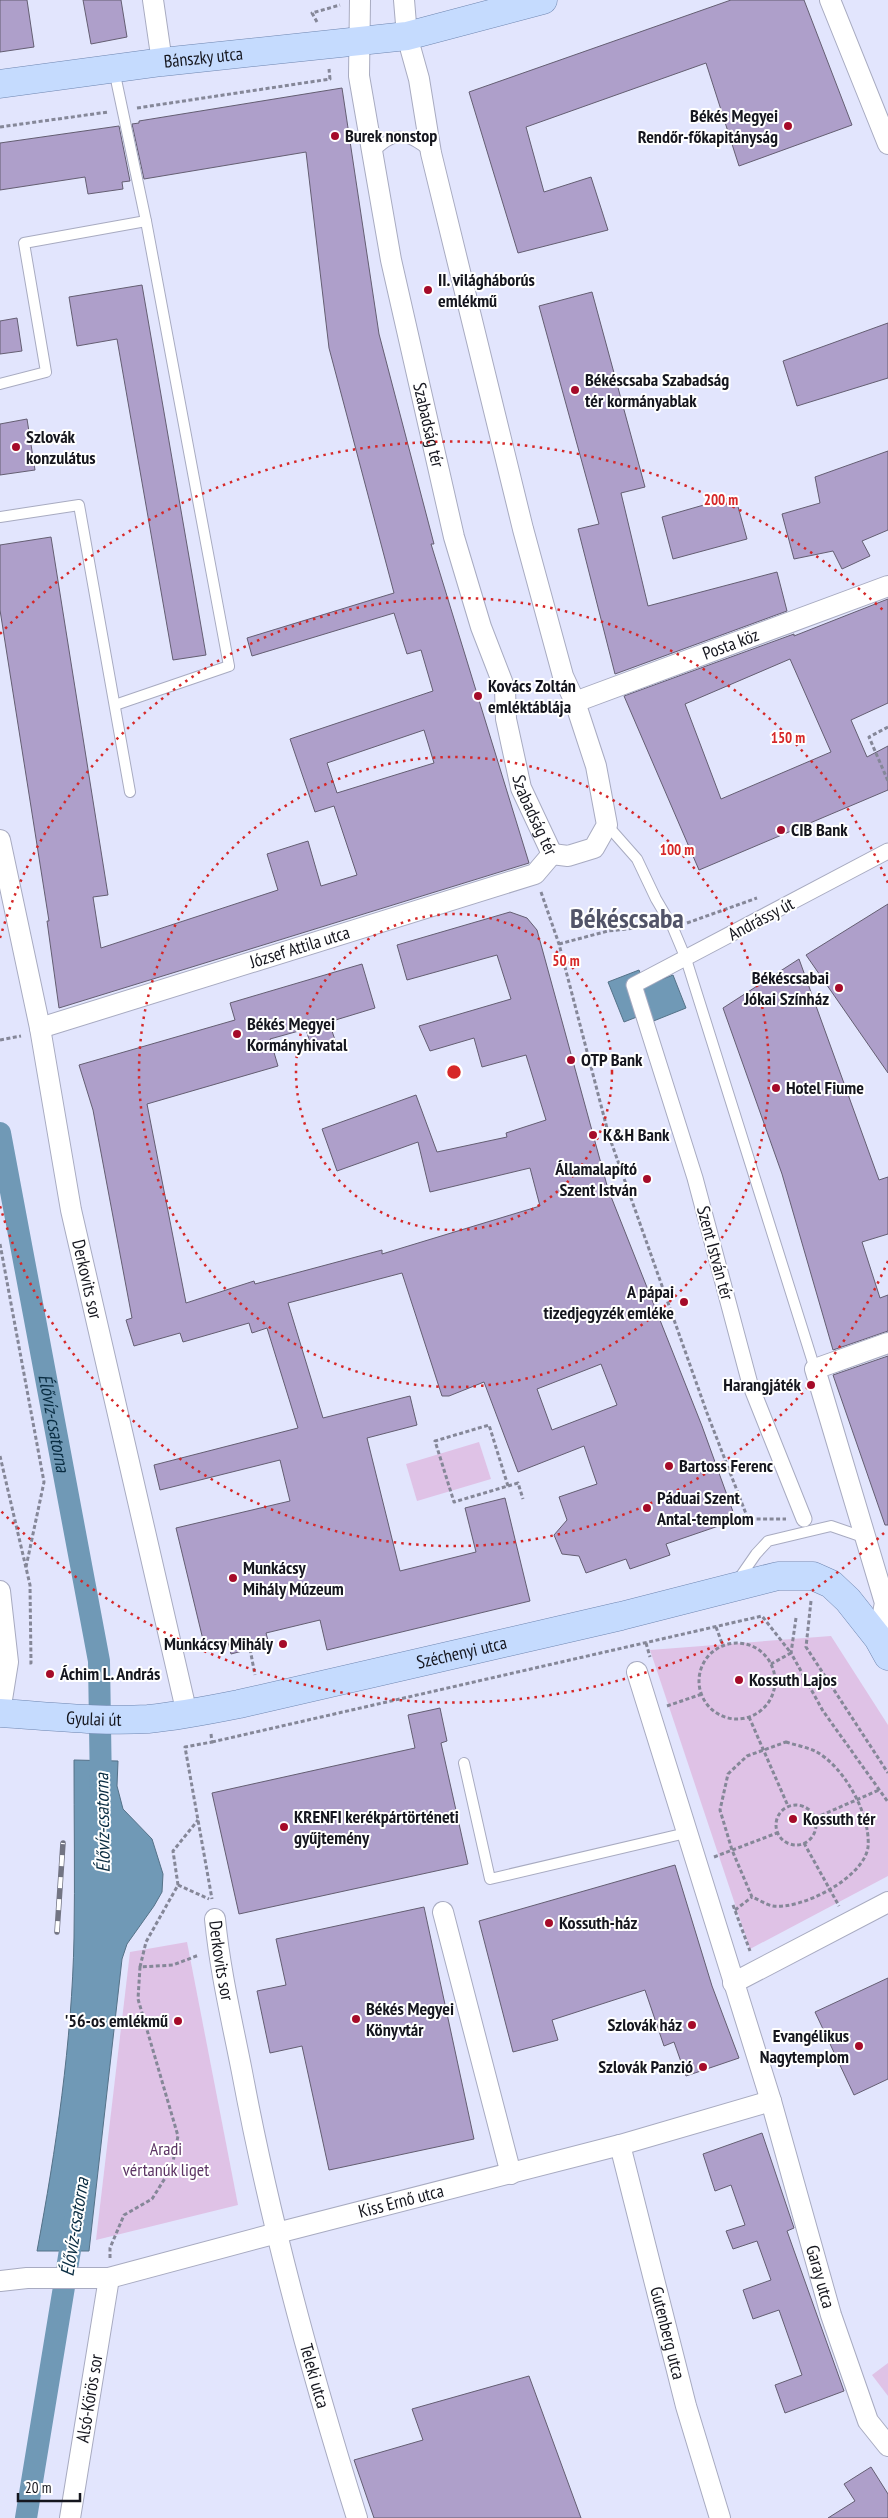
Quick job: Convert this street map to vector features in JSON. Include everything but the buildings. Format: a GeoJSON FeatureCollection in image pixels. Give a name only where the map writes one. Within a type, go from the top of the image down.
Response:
{"type":"FeatureCollection","features":[{"type":"Feature","properties":{"kind":"main road","name":"Bánszky utca"},"geometry":{"type":"LineString","coordinates":[[0,84],[162,62],[407,36],[543,0]]}},
{"type":"Feature","properties":{"kind":"main road"},"geometry":{"type":"LineString","coordinates":[[734,1587],[778,1576],[813,1576],[831,1584],[848,1600],[883,1647]]}},
{"type":"Feature","properties":{"kind":"main road","name":"Széchenyi utca"},"geometry":{"type":"LineString","coordinates":[[197,1712],[621,1616],[734,1587]]}},
{"type":"Feature","properties":{"kind":"main road","name":"Gyulai út"},"geometry":{"type":"LineString","coordinates":[[0,1713],[96,1720],[148,1719],[197,1712]]}},
{"type":"Feature","properties":{"kind":"street"},"geometry":{"type":"LineString","coordinates":[[152,0],[162,62]]}},
{"type":"Feature","properties":{"kind":"street","name":"Szabadság tér"},"geometry":{"type":"LineString","coordinates":[[360,0],[359,76],[391,260],[454,537],[481,627],[504,689],[506,719],[521,788],[552,854],[568,856],[594,848],[607,825]]}},
{"type":"Feature","properties":{"kind":"street"},"geometry":{"type":"LineString","coordinates":[[404,0],[407,36],[419,79],[431,153],[522,529],[563,676],[575,702],[596,766],[607,825]]}},
{"type":"Feature","properties":{"kind":"street"},"geometry":{"type":"LineString","coordinates":[[830,0],[888,144]]}},
{"type":"Feature","properties":{"kind":"street","name":"Posta köz"},"geometry":{"type":"LineString","coordinates":[[575,702],[888,586]]}},
{"type":"Feature","properties":{"kind":"street","name":"Derkovits sor"},"geometry":{"type":"LineString","coordinates":[[0,840],[40,1028],[71,1210],[197,1712]]}},
{"type":"Feature","properties":{"kind":"street","name":"Andrássy út"},"geometry":{"type":"LineString","coordinates":[[634,985],[888,851]]}},
{"type":"Feature","properties":{"kind":"street","name":"József Attila utca"},"geometry":{"type":"LineString","coordinates":[[40,1028],[535,874],[552,854]]}},
{"type":"Feature","properties":{"kind":"street","name":"Szent István tér"},"geometry":{"type":"LineString","coordinates":[[634,985],[695,1178],[750,1384],[804,1519]]}},
{"type":"Feature","properties":{"kind":"street"},"geometry":{"type":"LineString","coordinates":[[883,1647],[885,1602],[814,1369],[888,1344]]}},
{"type":"Feature","properties":{"kind":"street"},"geometry":{"type":"LineString","coordinates":[[0,1592],[8,1662],[0,1713]]}},
{"type":"Feature","properties":{"kind":"street"},"geometry":{"type":"LineString","coordinates":[[637,1672],[771,2101]]}},
{"type":"Feature","properties":{"kind":"street"},"geometry":{"type":"LineString","coordinates":[[733,1983],[888,1902]]}},
{"type":"Feature","properties":{"kind":"street","name":"Derkovits sor"},"geometry":{"type":"LineString","coordinates":[[214,1910],[218,1947],[250,2116],[277,2233]]}},
{"type":"Feature","properties":{"kind":"street"},"geometry":{"type":"LineString","coordinates":[[443,1912],[512,2174]]}},
{"type":"Feature","properties":{"kind":"street","name":"Kiss Ernő utca"},"geometry":{"type":"LineString","coordinates":[[0,2281],[27,2278],[109,2278],[277,2233],[512,2174],[771,2101]]}},
{"type":"Feature","properties":{"kind":"street","name":"Garay utca"},"geometry":{"type":"LineString","coordinates":[[771,2101],[831,2315],[868,2421],[888,2446]]}},
{"type":"Feature","properties":{"kind":"street","name":"Gutenberg utca"},"geometry":{"type":"LineString","coordinates":[[620,2145],[686,2406],[720,2518]]}},
{"type":"Feature","properties":{"kind":"street","name":"Teleki utca"},"geometry":{"type":"LineString","coordinates":[[277,2233],[356,2518]]}},
{"type":"Feature","properties":{"kind":"street","name":"Alsó-Körös sor"},"geometry":{"type":"LineString","coordinates":[[70,2518],[109,2278]]}},
{"type":"Feature","properties":{"kind":"lane"},"geometry":{"type":"LineString","coordinates":[[114,69],[146,221],[229,666],[114,705]]}},
{"type":"Feature","properties":{"kind":"lane"},"geometry":{"type":"LineString","coordinates":[[372,154],[385,140],[399,136],[415,140],[431,153]]}},
{"type":"Feature","properties":{"kind":"lane"},"geometry":{"type":"LineString","coordinates":[[0,384],[46,372],[24,243],[146,221]]}},
{"type":"Feature","properties":{"kind":"lane"},"geometry":{"type":"LineString","coordinates":[[0,517],[79,505],[130,792]]}},
{"type":"Feature","properties":{"kind":"lane"},"geometry":{"type":"LineString","coordinates":[[607,825],[637,860],[656,900],[673,928],[686,959],[814,1369]]}},
{"type":"Feature","properties":{"kind":"lane"},"geometry":{"type":"LineString","coordinates":[[734,1587],[756,1554],[768,1541],[831,1526],[866,1538]]}},
{"type":"Feature","properties":{"kind":"lane"},"geometry":{"type":"LineString","coordinates":[[464,1763],[490,1879],[686,1833]]}},
{"type":"Feature","properties":{"kind":"path"},"geometry":{"type":"LineString","coordinates":[[0,127],[330,79]]}},
{"type":"Feature","properties":{"kind":"path"},"geometry":{"type":"LineString","coordinates":[[888,727],[869,737],[888,781]]}},
{"type":"Feature","properties":{"kind":"path"},"geometry":{"type":"LineString","coordinates":[[762,896],[673,928],[648,926],[608,931],[559,944],[609,1136],[707,1413],[748,1519],[804,1519]]}},
{"type":"Feature","properties":{"kind":"path"},"geometry":{"type":"LineString","coordinates":[[0,1244],[44,1482],[26,1567]]}},
{"type":"Feature","properties":{"kind":"path"},"geometry":{"type":"LineString","coordinates":[[508,1486],[489,1425],[435,1441],[454,1502],[508,1486],[518,1483],[523,1499]]}},
{"type":"Feature","properties":{"kind":"path"},"geometry":{"type":"LineString","coordinates":[[0,1456],[30,1586],[31,1663],[8,1662]]}},
{"type":"Feature","properties":{"kind":"path"},"geometry":{"type":"LineString","coordinates":[[813,1576],[806,1647],[888,1773]]}},
{"type":"Feature","properties":{"kind":"path"},"geometry":{"type":"LineString","coordinates":[[197,1712],[212,1742],[762,1616],[791,1653],[823,1711],[888,1802]]}},
{"type":"Feature","properties":{"kind":"path"},"geometry":{"type":"LineString","coordinates":[[791,1653],[796,1618]]}},
{"type":"Feature","properties":{"kind":"path"},"geometry":{"type":"LineString","coordinates":[[716,1627],[724,1646]]}},
{"type":"Feature","properties":{"kind":"path"},"geometry":{"type":"LineString","coordinates":[[735,1643],[748,1644],[759,1650],[771,1664],[775,1677],[772,1696],[765,1706],[749,1717],[730,1718],[718,1714],[708,1705],[702,1694],[700,1675],[704,1663],[712,1653],[724,1646],[735,1643]]}},
{"type":"Feature","properties":{"kind":"path"},"geometry":{"type":"LineString","coordinates":[[771,1664],[791,1653]]}},
{"type":"Feature","properties":{"kind":"path"},"geometry":{"type":"LineString","coordinates":[[649,1711],[702,1694]]}},
{"type":"Feature","properties":{"kind":"path"},"geometry":{"type":"LineString","coordinates":[[749,1717],[788,1806]]}},
{"type":"Feature","properties":{"kind":"path","name":"Derkovits sor"},"geometry":{"type":"LineString","coordinates":[[212,1742],[184,1747],[214,1910]]}},
{"type":"Feature","properties":{"kind":"path"},"geometry":{"type":"LineString","coordinates":[[786,1742],[816,1752],[836,1767],[857,1799],[866,1822],[868,1849],[852,1875],[830,1890],[800,1904],[773,1906],[752,1897],[732,1850],[720,1810],[728,1774],[747,1756],[762,1749],[786,1742]]}},
{"type":"Feature","properties":{"kind":"path"},"geometry":{"type":"LineString","coordinates":[[815,1818],[880,1790]]}},
{"type":"Feature","properties":{"kind":"path"},"geometry":{"type":"LineString","coordinates":[[788,1806],[806,1807],[815,1818],[814,1835],[804,1843],[798,1845],[786,1843],[777,1833],[778,1815],[788,1806]]}},
{"type":"Feature","properties":{"kind":"path"},"geometry":{"type":"LineString","coordinates":[[109,2278],[110,2248],[124,2215],[152,2199],[172,2167],[178,2136],[138,1999],[140,1967],[146,1942],[178,1885],[173,1851],[198,1820]]}},
{"type":"Feature","properties":{"kind":"path"},"geometry":{"type":"LineString","coordinates":[[696,1864],[777,1833]]}},
{"type":"Feature","properties":{"kind":"path"},"geometry":{"type":"LineString","coordinates":[[804,1843],[849,1922]]}},
{"type":"Feature","properties":{"kind":"path"},"geometry":{"type":"LineString","coordinates":[[178,1885],[214,1910]]}},
{"type":"Feature","properties":{"kind":"path"},"geometry":{"type":"LineString","coordinates":[[140,1967],[173,1965],[218,1947]]}},
{"type":"Feature","properties":{"kind":"green space"},"geometry":{"type":"Polygon","coordinates":[[[479,1442],[491,1479],[417,1501],[406,1464],[479,1442]]]}},
{"type":"Feature","properties":{"kind":"green space","name":"Kossuth tér"},"geometry":{"type":"Polygon","coordinates":[[[831,1636],[888,1725],[888,1876],[750,1949],[650,1650],[831,1636]]]}},
{"type":"Feature","properties":{"kind":"green space","name":"Aradi vértanúk liget"},"geometry":{"type":"Polygon","coordinates":[[[187,1942],[238,2205],[96,2240],[130,1952],[187,1942]]]}},
{"type":"Feature","properties":{"kind":"green space"},"geometry":{"type":"Polygon","coordinates":[[[888,2363],[888,2396],[872,2375],[888,2363]]]}},
{"type":"Feature","properties":{"kind":"water"},"geometry":{"type":"Polygon","coordinates":[[[639,970],[645,986],[673,975],[686,1008],[646,1024],[642,1015],[624,1022],[608,982],[639,970]]]}},
{"type":"Feature","properties":{"kind":"water"},"geometry":{"type":"Polygon","coordinates":[[[74,1760],[118,1761],[117,1786],[123,1809],[152,1839],[163,1874],[162,1892],[127,1944],[122,1959],[89,2251],[37,2251],[57,2135],[73,1977],[74,1760]]]}},
{"type":"Feature","properties":{"kind":"waterway","name":"Élővíz-csatorna"},"geometry":{"type":"LineString","coordinates":[[0,1133],[99,1661],[101,1790]]}},
{"type":"Feature","properties":{"kind":"waterway","name":"Élővíz-csatorna"},"geometry":{"type":"LineString","coordinates":[[26,2518],[75,2220]]}},
{"type":"Feature","properties":{"kind":"railway"},"geometry":{"type":"LineString","coordinates":[[57,1932],[63,1843]]}},
{"type":"Feature","properties":{"kind":"place","name":"Békés Megyei Rendőr-főkapitányság"},"geometry":{"type":"Point","coordinates":[788,126]}},
{"type":"Feature","properties":{"kind":"place","name":"Burek nonstop"},"geometry":{"type":"Point","coordinates":[335,136]}},
{"type":"Feature","properties":{"kind":"place","name":"II. világháborús emlékmű"},"geometry":{"type":"Point","coordinates":[428,290]}},
{"type":"Feature","properties":{"kind":"place","name":"Békéscsaba Szabadság tér kormányablak"},"geometry":{"type":"Point","coordinates":[575,390]}},
{"type":"Feature","properties":{"kind":"place","name":"Szlovák konzulátus"},"geometry":{"type":"Point","coordinates":[16,447]}},
{"type":"Feature","properties":{"kind":"place","name":"Kovács Zoltán emléktáblája"},"geometry":{"type":"Point","coordinates":[478,696]}},
{"type":"Feature","properties":{"kind":"place","name":"CIB Bank"},"geometry":{"type":"Point","coordinates":[781,830]}},
{"type":"Feature","properties":{"kind":"place","name":"Békéscsabai Jókai Színház"},"geometry":{"type":"Point","coordinates":[839,988]}},
{"type":"Feature","properties":{"kind":"place","name":"Békés Megyei Kormányhivatal"},"geometry":{"type":"Point","coordinates":[237,1034]}},
{"type":"Feature","properties":{"kind":"place","name":"OTP Bank"},"geometry":{"type":"Point","coordinates":[571,1060]}},
{"type":"Feature","properties":{"kind":"place","name":"Hotel Fiume"},"geometry":{"type":"Point","coordinates":[776,1088]}},
{"type":"Feature","properties":{"kind":"place","name":"K&H Bank"},"geometry":{"type":"Point","coordinates":[593,1135]}},
{"type":"Feature","properties":{"kind":"place","name":"Államalapító Szent István"},"geometry":{"type":"Point","coordinates":[647,1179]}},
{"type":"Feature","properties":{"kind":"place","name":"A pápai tizedjegyzék emléke"},"geometry":{"type":"Point","coordinates":[684,1302]}},
{"type":"Feature","properties":{"kind":"place","name":"Harangjáték"},"geometry":{"type":"Point","coordinates":[811,1385]}},
{"type":"Feature","properties":{"kind":"place","name":"Bartoss Ferenc"},"geometry":{"type":"Point","coordinates":[669,1466]}},
{"type":"Feature","properties":{"kind":"place","name":"Páduai Szent Antal-templom"},"geometry":{"type":"Point","coordinates":[647,1508]}},
{"type":"Feature","properties":{"kind":"place","name":"Munkácsy Mihály Múzeum"},"geometry":{"type":"Point","coordinates":[233,1578]}},
{"type":"Feature","properties":{"kind":"place","name":"Munkácsy Mihály"},"geometry":{"type":"Point","coordinates":[283,1644]}},
{"type":"Feature","properties":{"kind":"place","name":"Áchim L. András"},"geometry":{"type":"Point","coordinates":[50,1674]}},
{"type":"Feature","properties":{"kind":"place","name":"Kossuth Lajos"},"geometry":{"type":"Point","coordinates":[739,1680]}},
{"type":"Feature","properties":{"kind":"place","name":"Kossuth tér"},"geometry":{"type":"Point","coordinates":[793,1819]}},
{"type":"Feature","properties":{"kind":"place","name":"KRENFI kerékpártörténeti gyűjtemény"},"geometry":{"type":"Point","coordinates":[284,1827]}},
{"type":"Feature","properties":{"kind":"place","name":"Kossuth-ház"},"geometry":{"type":"Point","coordinates":[549,1923]}},
{"type":"Feature","properties":{"kind":"place","name":"Békés Megyei Könyvtár"},"geometry":{"type":"Point","coordinates":[356,2019]}},
{"type":"Feature","properties":{"kind":"place","name":"'56-os emlékmű"},"geometry":{"type":"Point","coordinates":[178,2021]}},
{"type":"Feature","properties":{"kind":"place","name":"Szlovák ház"},"geometry":{"type":"Point","coordinates":[692,2025]}},
{"type":"Feature","properties":{"kind":"place","name":"Evangélikus Nagytemplom"},"geometry":{"type":"Point","coordinates":[859,2046]}},
{"type":"Feature","properties":{"kind":"place","name":"Szlovák Panzió"},"geometry":{"type":"Point","coordinates":[703,2067]}},
{"type":"Feature","properties":{"kind":"district","name":"Békéscsaba"},"geometry":{"type":"Point","coordinates":[627,918]}}]}
